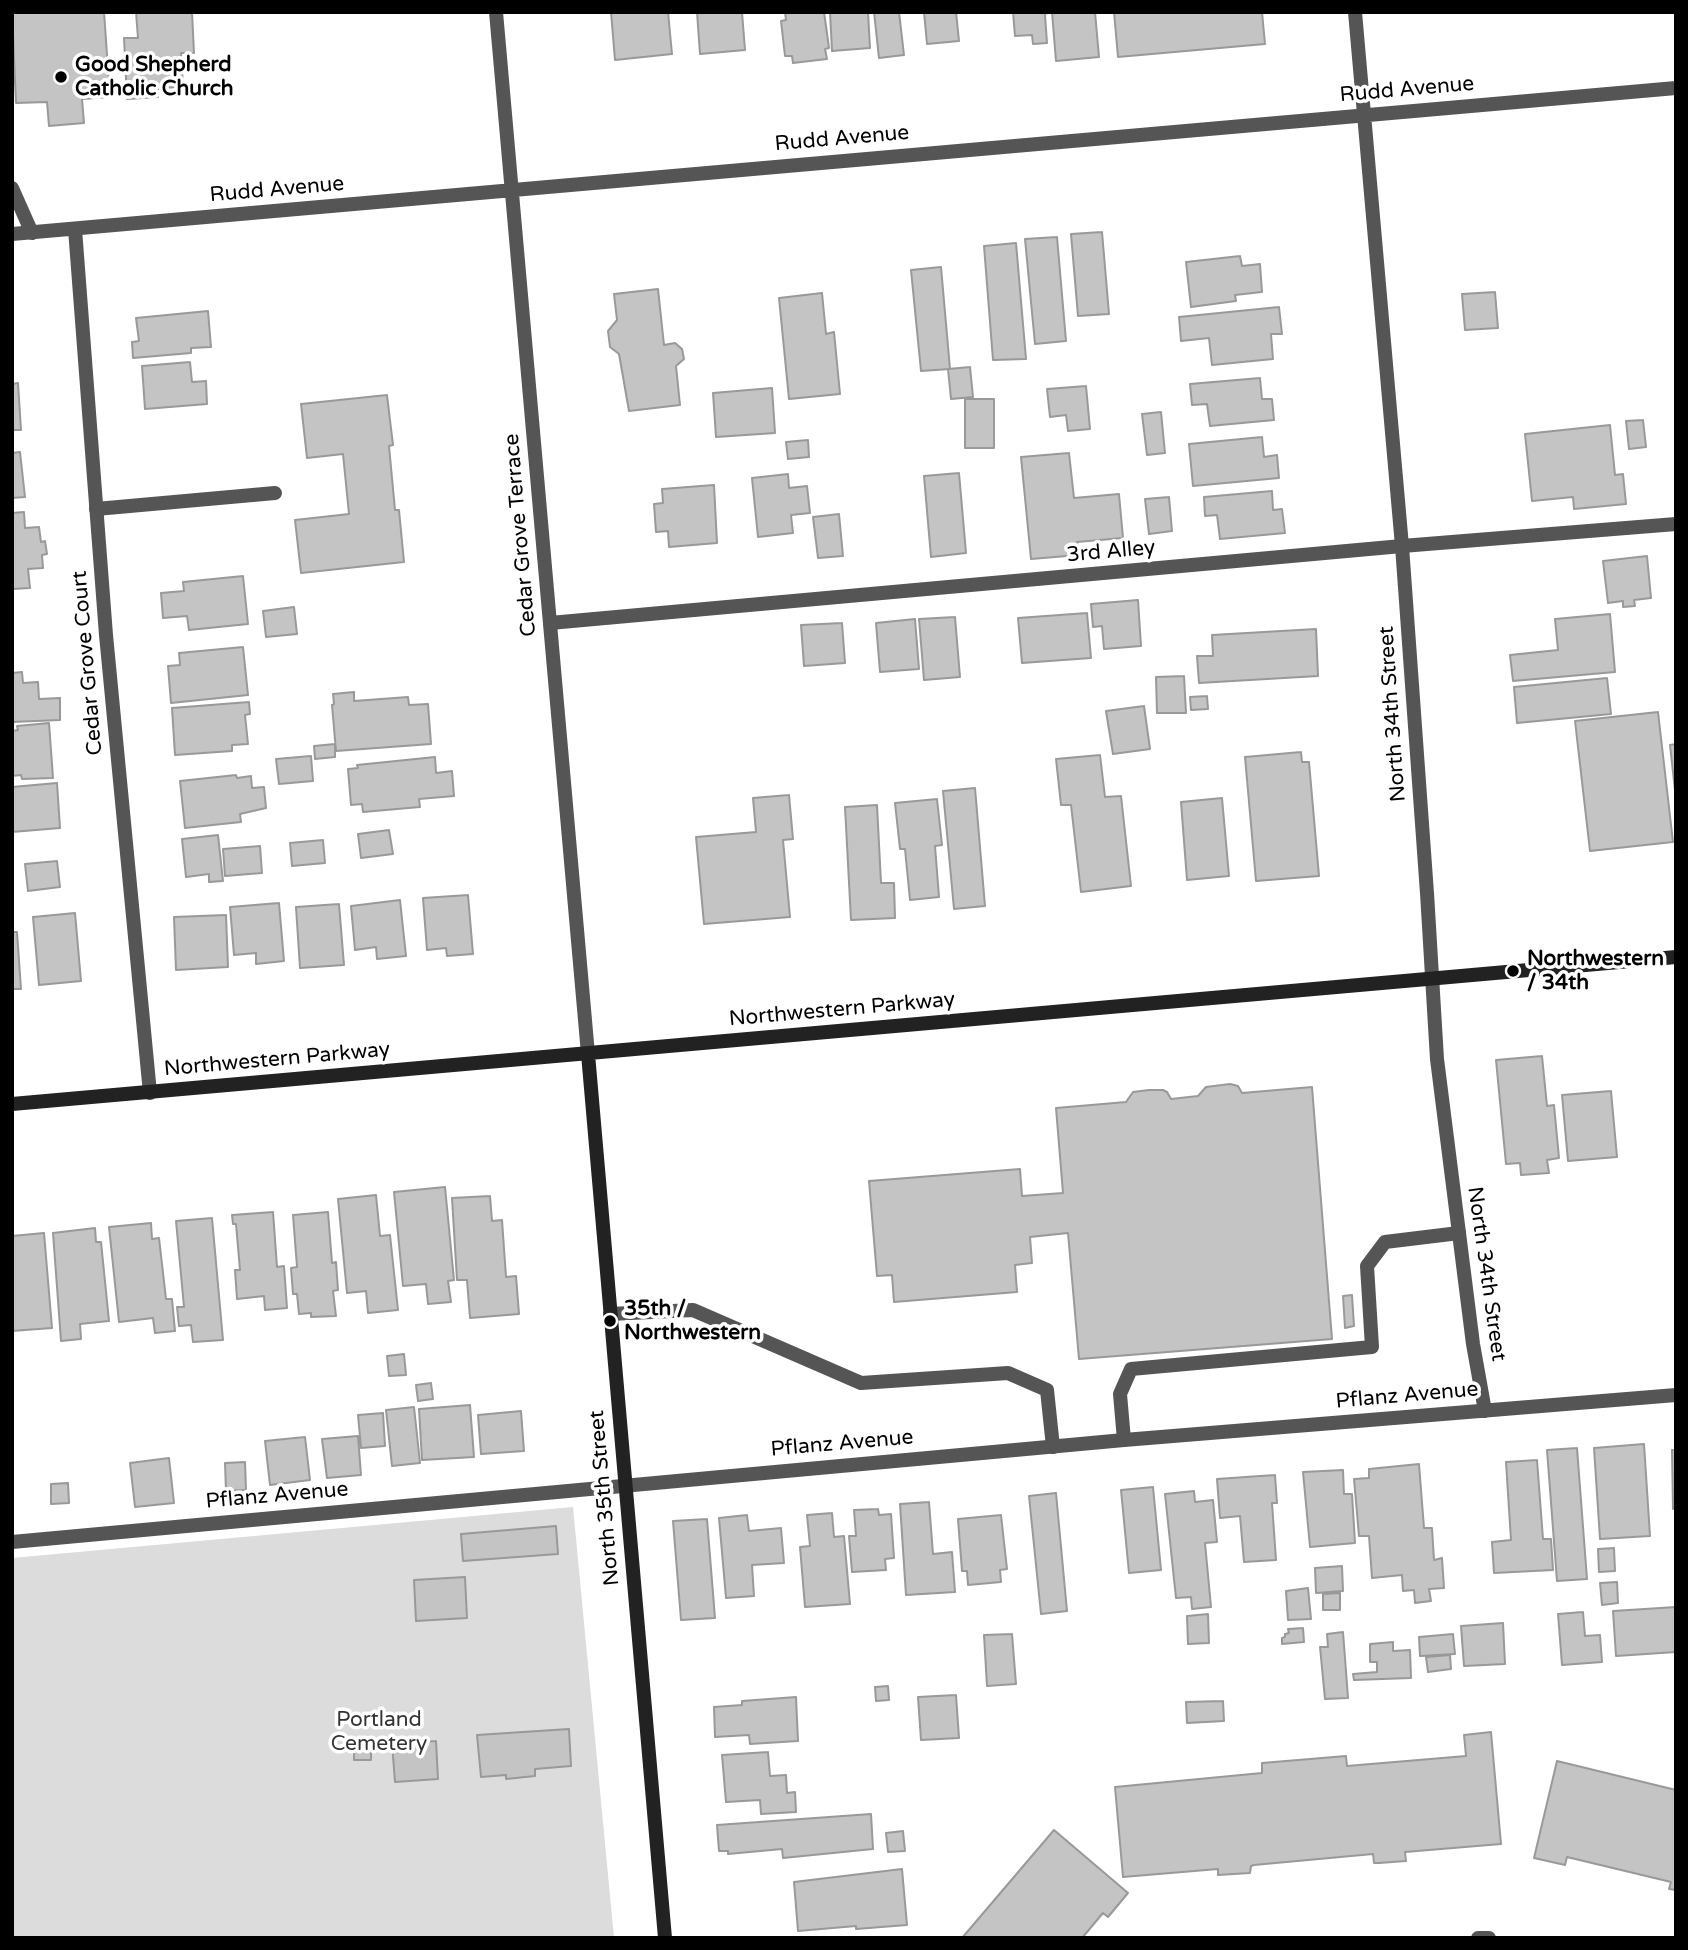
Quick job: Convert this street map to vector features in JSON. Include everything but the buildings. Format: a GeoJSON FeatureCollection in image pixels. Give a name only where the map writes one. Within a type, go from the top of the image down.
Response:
{"type":"FeatureCollection","features":[{"type":"Feature","properties":{"kind":"street","name":"Cedar Grove Terrace"},"geometry":{"type":"LineString","coordinates":[[496,12],[588,1054]]}},
{"type":"Feature","properties":{"kind":"street","name":"North 34th Street"},"geometry":{"type":"LineString","coordinates":[[1355,12],[1402,546],[1437,1059],[1473,1344],[1485,1411]]}},
{"type":"Feature","properties":{"kind":"street","name":"Rudd Avenue"},"geometry":{"type":"LineString","coordinates":[[12,234],[1676,88]]}},
{"type":"Feature","properties":{"kind":"street"},"geometry":{"type":"LineString","coordinates":[[12,188],[32,233]]}},
{"type":"Feature","properties":{"kind":"street","name":"Cedar Grove Court"},"geometry":{"type":"LineString","coordinates":[[75,229],[106,635],[149,1093]]}},
{"type":"Feature","properties":{"kind":"street"},"geometry":{"type":"LineString","coordinates":[[96,509],[275,493]]}},
{"type":"Feature","properties":{"kind":"street","name":"3rd Alley"},"geometry":{"type":"LineString","coordinates":[[550,624],[1402,546],[1676,524]]}},
{"type":"Feature","properties":{"kind":"street","name":"Northwestern Parkway"},"geometry":{"type":"LineString","coordinates":[[12,1104],[1676,957]]}},
{"type":"Feature","properties":{"kind":"street","name":"North 35th Street"},"geometry":{"type":"LineString","coordinates":[[588,1054],[665,1938]]}},
{"type":"Feature","properties":{"kind":"street"},"geometry":{"type":"LineString","coordinates":[[1124,1440],[1120,1394],[1132,1369],[1372,1347],[1367,1266],[1385,1241],[1459,1233]]}},
{"type":"Feature","properties":{"kind":"street"},"geometry":{"type":"LineString","coordinates":[[610,1314],[693,1310],[860,1383],[1008,1373],[1047,1390],[1053,1447]]}},
{"type":"Feature","properties":{"kind":"street","name":"Pflanz Avenue"},"geometry":{"type":"LineString","coordinates":[[12,1542],[1124,1440],[1676,1395]]}},
{"type":"Feature","properties":{"kind":"street"},"geometry":{"type":"LineString","coordinates":[[1478,1938],[1489,1938]]}},
{"type":"Feature","properties":{"kind":"green space","name":"Portland Cemetery"},"geometry":{"type":"Polygon","coordinates":[[[573,1507],[614,1938],[12,1938],[12,1558],[573,1507]]]}},
{"type":"Feature","properties":{"kind":"place","name":"Good Shepherd Catholic Church"},"geometry":{"type":"Point","coordinates":[61,77]}},
{"type":"Feature","properties":{"kind":"place","name":"Northwestern / 34th"},"geometry":{"type":"Point","coordinates":[1513,971]}},
{"type":"Feature","properties":{"kind":"place","name":"35th / Northwestern"},"geometry":{"type":"Point","coordinates":[610,1321]}}]}
